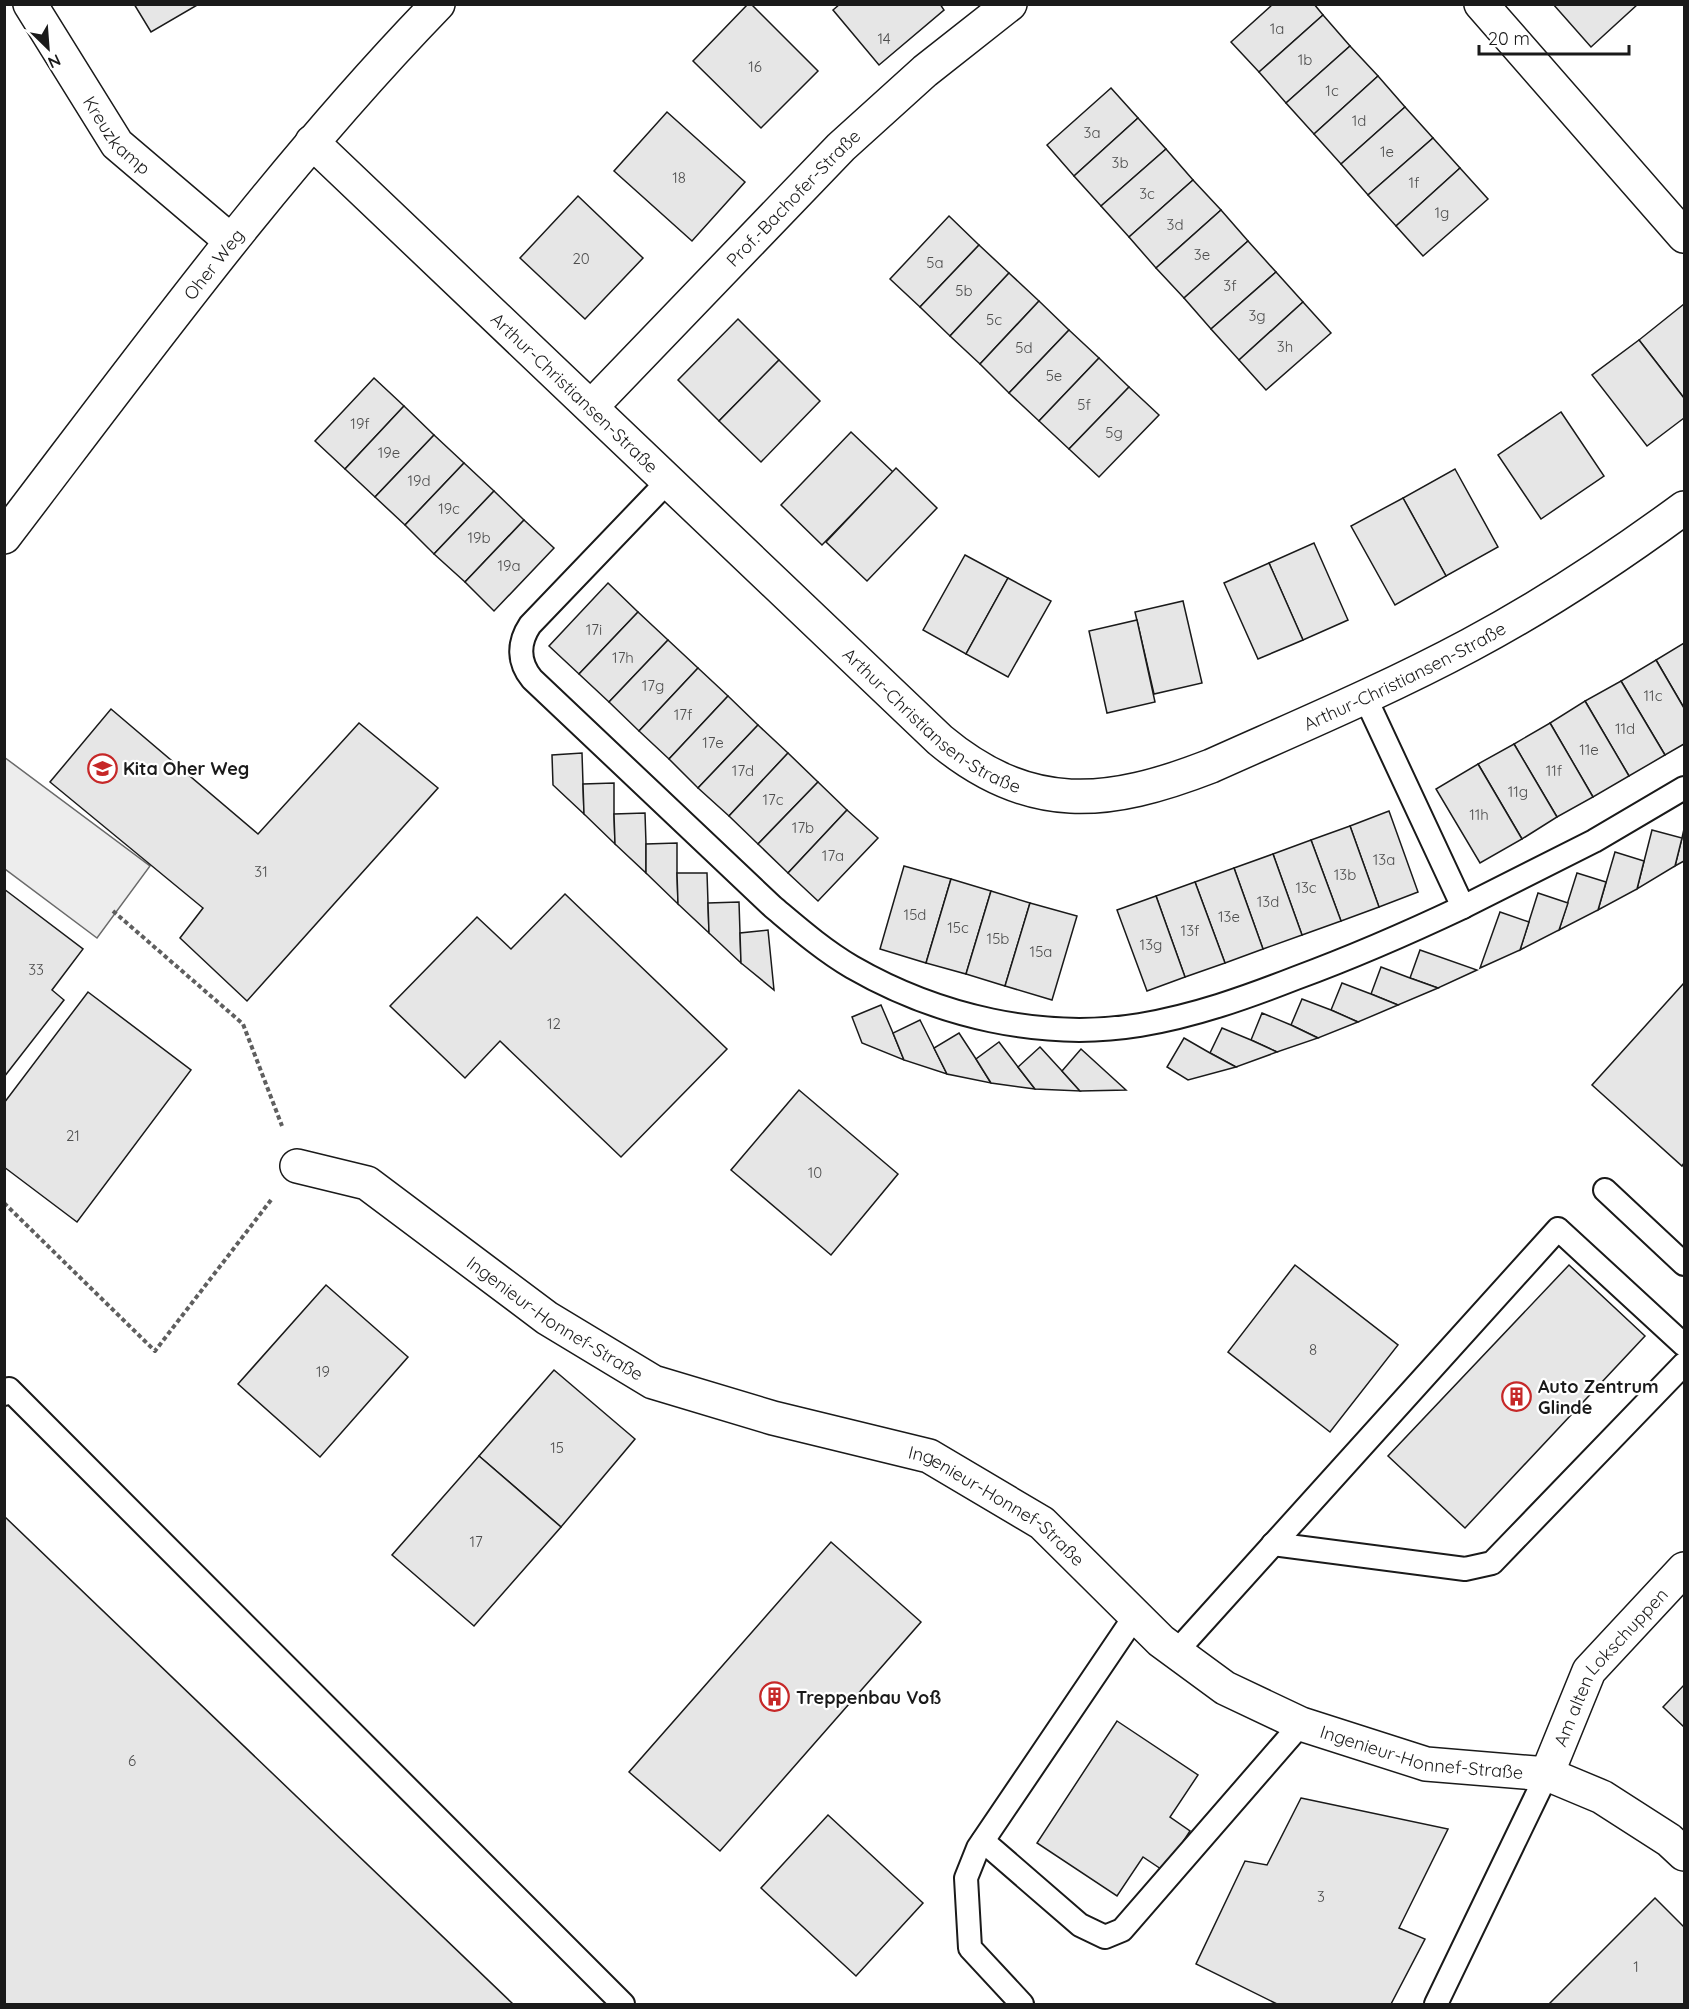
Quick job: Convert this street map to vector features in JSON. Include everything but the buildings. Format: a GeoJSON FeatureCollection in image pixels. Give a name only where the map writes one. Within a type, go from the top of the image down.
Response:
{"type":"FeatureCollection","features":[{"type":"Feature","properties":{"kind":"street","name":"Kreuzkamp"},"geometry":{"type":"LineString","coordinates":[[30,4],[117,144],[231,241]]}},
{"type":"Feature","properties":{"kind":"street","name":"Oher Weg"},"geometry":{"type":"LineString","coordinates":[[4,537],[231,241],[312,142],[438,4]]}},
{"type":"Feature","properties":{"kind":"street","name":"Prof.-Bachofer-Straße"},"geometry":{"type":"LineString","coordinates":[[591,407],[841,147],[925,71],[1010,4]]}},
{"type":"Feature","properties":{"kind":"street"},"geometry":{"type":"LineString","coordinates":[[1481,4],[1684,236]]}},
{"type":"Feature","properties":{"kind":"street","name":"Arthur-Christiansen-Straße"},"geometry":{"type":"LineString","coordinates":[[312,142],[940,740],[960,757],[983,771],[1008,783],[1034,791],[1060,796],[1114,795],[1141,789],[1211,766],[1365,697],[1471,645],[1584,578],[1684,508]]}},
{"type":"Feature","properties":{"kind":"street","name":"Ingenieur-Honnef-Straße"},"geometry":{"type":"LineString","coordinates":[[297,1166],[367,1183],[547,1318],[653,1383],[773,1418],[929,1456],[1042,1523],[1161,1641],[1224,1688],[1301,1724],[1426,1764],[1547,1774],[1602,1797],[1670,1840],[1684,1854]]}},
{"type":"Feature","properties":{"kind":"street","name":"Am alten Lokschuppen"},"geometry":{"type":"LineString","coordinates":[[1547,1774],[1589,1671],[1684,1569]]}},
{"type":"Feature","properties":{"kind":"lane"},"geometry":{"type":"LineString","coordinates":[[668,481],[530,625],[520,648],[523,664],[532,679],[772,907],[797,928],[851,966],[910,995],[973,1016],[1005,1023],[1071,1029],[1137,1025],[1202,1012],[1266,990],[1378,945],[1463,907],[1594,841],[1684,788]]}},
{"type":"Feature","properties":{"kind":"lane"},"geometry":{"type":"LineString","coordinates":[[1365,697],[1463,907]]}},
{"type":"Feature","properties":{"kind":"lane"},"geometry":{"type":"LineString","coordinates":[[1605,1190],[1684,1264]]}},
{"type":"Feature","properties":{"kind":"lane"},"geometry":{"type":"LineString","coordinates":[[1176,1652],[1558,1229],[1684,1345]]}},
{"type":"Feature","properties":{"kind":"lane"},"geometry":{"type":"LineString","coordinates":[[1273,1544],[1465,1569],[1492,1563],[1684,1364]]}},
{"type":"Feature","properties":{"kind":"lane"},"geometry":{"type":"LineString","coordinates":[[4,1394],[9,1389],[623,2004]]}},
{"type":"Feature","properties":{"kind":"lane"},"geometry":{"type":"LineString","coordinates":[[1022,2004],[970,1948],[966,1878],[978,1848],[1135,1616]]}},
{"type":"Feature","properties":{"kind":"lane"},"geometry":{"type":"LineString","coordinates":[[983,1841],[1080,1925],[1106,1937],[1122,1930],[1301,1724]]}},
{"type":"Feature","properties":{"kind":"lane"},"geometry":{"type":"LineString","coordinates":[[1437,2004],[1547,1774]]}},
{"type":"Feature","properties":{"kind":"path"},"geometry":{"type":"LineString","coordinates":[[4,1203],[155,1351],[297,1166],[243,1024],[113,910]]}},
{"type":"Feature","properties":{"kind":"shaded area"},"geometry":{"type":"Polygon","coordinates":[[[4,757],[150,866],[97,938],[5,869],[4,757]]]}},
{"type":"Feature","properties":{"kind":"place","name":"Kita Oher Weg"},"geometry":{"type":"Point","coordinates":[102,768]}},
{"type":"Feature","properties":{"kind":"place","name":"Auto Zentrum Glinde"},"geometry":{"type":"Point","coordinates":[1517,1396]}},
{"type":"Feature","properties":{"kind":"place","name":"Treppenbau Voß"},"geometry":{"type":"Point","coordinates":[775,1697]}}]}
